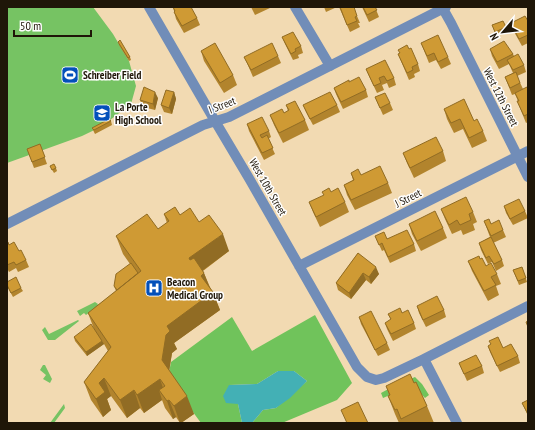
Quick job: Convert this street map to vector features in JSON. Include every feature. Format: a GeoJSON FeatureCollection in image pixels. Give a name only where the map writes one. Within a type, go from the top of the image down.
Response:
{"type":"FeatureCollection","features":[{"type":"Feature","properties":{"kind":"street","name":"West 10th Street"},"geometry":{"type":"LineString","coordinates":[[149,7],[357,367],[367,377],[376,380],[384,378],[424,359]]}},
{"type":"Feature","properties":{"kind":"street"},"geometry":{"type":"LineString","coordinates":[[295,7],[330,66]]}},
{"type":"Feature","properties":{"kind":"street","name":"I Street"},"geometry":{"type":"LineString","coordinates":[[7,224],[203,125],[229,117],[444,8]]}},
{"type":"Feature","properties":{"kind":"street","name":"West 12th Street"},"geometry":{"type":"LineString","coordinates":[[444,8],[528,176]]}},
{"type":"Feature","properties":{"kind":"street","name":"J Street"},"geometry":{"type":"LineString","coordinates":[[299,266],[528,151]]}},
{"type":"Feature","properties":{"kind":"street"},"geometry":{"type":"LineString","coordinates":[[457,423],[424,359],[528,306]]}},
{"type":"Feature","properties":{"kind":"green space","name":"Schreiber Field"},"geometry":{"type":"Polygon","coordinates":[[[7,7],[93,7],[113,34],[129,61],[136,86],[131,104],[110,120],[111,122],[82,136],[7,163],[7,7]]]}},
{"type":"Feature","properties":{"kind":"green space"},"geometry":{"type":"Polygon","coordinates":[[[95,302],[98,304],[97,306],[86,315],[84,313],[80,316],[77,311],[95,302]]]}},
{"type":"Feature","properties":{"kind":"green space"},"geometry":{"type":"Polygon","coordinates":[[[315,315],[352,383],[337,400],[282,423],[252,423],[263,410],[276,408],[307,381],[294,371],[278,371],[257,384],[229,385],[238,404],[242,423],[201,423],[168,378],[171,362],[232,317],[252,351],[315,315]]]}},
{"type":"Feature","properties":{"kind":"green space"},"geometry":{"type":"Polygon","coordinates":[[[78,320],[79,321],[55,340],[48,340],[42,330],[45,327],[49,334],[78,320]]]}},
{"type":"Feature","properties":{"kind":"green space"},"geometry":{"type":"Polygon","coordinates":[[[43,365],[45,365],[52,379],[50,383],[43,379],[46,375],[40,370],[43,365]]]}},
{"type":"Feature","properties":{"kind":"green space"},"geometry":{"type":"Polygon","coordinates":[[[415,377],[422,384],[429,395],[425,398],[413,385],[383,398],[381,393],[415,377]]]}},
{"type":"Feature","properties":{"kind":"green space"},"geometry":{"type":"Polygon","coordinates":[[[64,404],[65,408],[54,423],[50,423],[64,404]]]}},
{"type":"Feature","properties":{"kind":"water"},"geometry":{"type":"Polygon","coordinates":[[[278,371],[294,371],[307,381],[290,398],[276,408],[263,410],[252,423],[242,423],[238,404],[226,403],[223,396],[229,385],[257,384],[278,371]]]}},
{"type":"Feature","properties":{"kind":"building"},"geometry":{"type":"Polygon","coordinates":[[[173,7],[191,7],[197,18],[182,26],[174,12],[173,7]]]}},
{"type":"Feature","properties":{"kind":"building"},"geometry":{"type":"Polygon","coordinates":[[[340,7],[354,7],[357,21],[347,25],[340,7]]]}},
{"type":"Feature","properties":{"kind":"building"},"geometry":{"type":"Polygon","coordinates":[[[363,7],[375,7],[377,10],[367,15],[363,7]]]}},
{"type":"Feature","properties":{"kind":"building"},"geometry":{"type":"Polygon","coordinates":[[[525,16],[528,21],[528,35],[519,39],[511,23],[525,16]]]}},
{"type":"Feature","properties":{"kind":"building"},"geometry":{"type":"Polygon","coordinates":[[[503,21],[506,27],[495,32],[492,25],[503,21]]]}},
{"type":"Feature","properties":{"kind":"building"},"geometry":{"type":"Polygon","coordinates":[[[293,32],[301,46],[295,49],[296,51],[291,54],[282,37],[293,32]]]}},
{"type":"Feature","properties":{"kind":"building"},"geometry":{"type":"Polygon","coordinates":[[[438,35],[448,57],[438,62],[434,53],[427,56],[421,43],[438,35]]]}},
{"type":"Feature","properties":{"kind":"building"},"geometry":{"type":"Polygon","coordinates":[[[120,40],[130,57],[128,58],[118,42],[120,40]]]}},
{"type":"Feature","properties":{"kind":"building"},"geometry":{"type":"Polygon","coordinates":[[[504,41],[513,54],[497,62],[490,49],[504,41]]]}},
{"type":"Feature","properties":{"kind":"building"},"geometry":{"type":"Polygon","coordinates":[[[215,43],[233,75],[220,83],[201,51],[215,43]]]}},
{"type":"Feature","properties":{"kind":"building"},"geometry":{"type":"Polygon","coordinates":[[[272,43],[278,56],[251,70],[244,57],[272,43]]]}},
{"type":"Feature","properties":{"kind":"building"},"geometry":{"type":"Polygon","coordinates":[[[407,45],[409,49],[411,48],[418,64],[412,67],[413,70],[407,73],[398,54],[400,53],[398,50],[407,45]]]}},
{"type":"Feature","properties":{"kind":"building"},"geometry":{"type":"Polygon","coordinates":[[[518,54],[524,65],[513,70],[507,60],[518,54]]]}},
{"type":"Feature","properties":{"kind":"building"},"geometry":{"type":"Polygon","coordinates":[[[385,60],[394,78],[387,81],[384,76],[379,78],[381,83],[374,86],[366,69],[385,60]]]}},
{"type":"Feature","properties":{"kind":"building"},"geometry":{"type":"Polygon","coordinates":[[[516,72],[520,83],[510,88],[505,77],[516,72]]]}},
{"type":"Feature","properties":{"kind":"building"},"geometry":{"type":"Polygon","coordinates":[[[359,77],[366,90],[341,102],[334,88],[349,80],[349,82],[359,77]]]}},
{"type":"Feature","properties":{"kind":"building"},"geometry":{"type":"Polygon","coordinates":[[[144,87],[155,92],[153,104],[140,100],[144,87]]]}},
{"type":"Feature","properties":{"kind":"building"},"geometry":{"type":"Polygon","coordinates":[[[527,87],[528,114],[524,116],[515,93],[527,87]]]}},
{"type":"Feature","properties":{"kind":"building"},"geometry":{"type":"Polygon","coordinates":[[[166,90],[174,92],[169,108],[161,105],[166,90]]]}},
{"type":"Feature","properties":{"kind":"building"},"geometry":{"type":"Polygon","coordinates":[[[330,92],[337,105],[310,119],[303,105],[330,92]]]}},
{"type":"Feature","properties":{"kind":"building"},"geometry":{"type":"Polygon","coordinates":[[[385,93],[390,103],[380,108],[375,97],[385,93]]]}},
{"type":"Feature","properties":{"kind":"building"},"geometry":{"type":"Polygon","coordinates":[[[464,99],[474,121],[477,119],[483,131],[469,138],[460,119],[451,123],[444,109],[464,99]]]}},
{"type":"Feature","properties":{"kind":"building"},"geometry":{"type":"Polygon","coordinates":[[[295,101],[305,120],[279,133],[270,115],[282,109],[284,113],[289,110],[286,105],[295,101]]]}},
{"type":"Feature","properties":{"kind":"building"},"geometry":{"type":"Polygon","coordinates":[[[262,117],[269,131],[260,135],[262,138],[267,135],[273,148],[262,153],[247,124],[262,117]]]}},
{"type":"Feature","properties":{"kind":"building"},"geometry":{"type":"Polygon","coordinates":[[[109,119],[111,121],[94,130],[92,128],[109,119]]]}},
{"type":"Feature","properties":{"kind":"building"},"geometry":{"type":"Polygon","coordinates":[[[436,137],[443,151],[410,168],[403,153],[436,137]]]}},
{"type":"Feature","properties":{"kind":"building"},"geometry":{"type":"Polygon","coordinates":[[[40,144],[45,157],[32,162],[27,149],[40,144]]]}},
{"type":"Feature","properties":{"kind":"building"},"geometry":{"type":"Polygon","coordinates":[[[54,164],[56,168],[52,170],[50,166],[54,164]]]}},
{"type":"Feature","properties":{"kind":"building"},"geometry":{"type":"Polygon","coordinates":[[[380,166],[388,183],[351,200],[344,185],[354,180],[351,173],[358,169],[361,175],[380,166]]]}},
{"type":"Feature","properties":{"kind":"building"},"geometry":{"type":"Polygon","coordinates":[[[329,188],[331,192],[338,188],[345,202],[316,217],[309,202],[324,195],[322,192],[329,188]]]}},
{"type":"Feature","properties":{"kind":"building"},"geometry":{"type":"Polygon","coordinates":[[[466,197],[473,212],[469,214],[471,220],[460,225],[457,220],[449,225],[441,209],[466,197]]]}},
{"type":"Feature","properties":{"kind":"building"},"geometry":{"type":"Polygon","coordinates":[[[519,199],[525,211],[510,219],[504,206],[519,199]]]}},
{"type":"Feature","properties":{"kind":"building"},"geometry":{"type":"Polygon","coordinates":[[[175,207],[180,215],[190,208],[199,222],[209,215],[223,234],[189,258],[190,260],[194,258],[204,273],[201,276],[213,292],[167,326],[170,331],[166,335],[162,360],[187,396],[174,406],[169,400],[167,401],[159,390],[165,386],[160,379],[137,395],[134,390],[120,400],[104,378],[99,383],[105,392],[96,399],[84,382],[111,347],[88,313],[141,271],[116,236],[147,214],[158,229],[169,221],[164,214],[175,207]]]}},
{"type":"Feature","properties":{"kind":"building"},"geometry":{"type":"Polygon","coordinates":[[[435,211],[443,228],[417,241],[409,224],[435,211]]]}},
{"type":"Feature","properties":{"kind":"building"},"geometry":{"type":"Polygon","coordinates":[[[489,219],[491,224],[499,220],[503,230],[491,236],[484,221],[489,219]]]}},
{"type":"Feature","properties":{"kind":"building"},"geometry":{"type":"Polygon","coordinates":[[[407,230],[414,244],[388,257],[382,243],[379,245],[375,236],[384,232],[387,239],[407,230]]]}},
{"type":"Feature","properties":{"kind":"building"},"geometry":{"type":"Polygon","coordinates":[[[491,237],[502,260],[494,264],[489,256],[486,258],[479,243],[491,237]]]}},
{"type":"Feature","properties":{"kind":"building"},"geometry":{"type":"Polygon","coordinates":[[[7,242],[9,245],[14,242],[19,251],[21,250],[26,260],[16,265],[14,262],[7,265],[7,242]]]}},
{"type":"Feature","properties":{"kind":"building"},"geometry":{"type":"Polygon","coordinates":[[[358,253],[376,267],[369,277],[363,273],[349,293],[336,283],[358,253]]]}},
{"type":"Feature","properties":{"kind":"building"},"geometry":{"type":"Polygon","coordinates":[[[479,256],[480,259],[482,258],[486,266],[491,263],[497,274],[491,277],[496,285],[484,291],[468,261],[479,256]]]}},
{"type":"Feature","properties":{"kind":"building"},"geometry":{"type":"Polygon","coordinates":[[[131,263],[138,273],[117,290],[114,286],[116,274],[131,263]]]}},
{"type":"Feature","properties":{"kind":"building"},"geometry":{"type":"Polygon","coordinates":[[[522,267],[526,278],[518,281],[513,270],[522,267]]]}},
{"type":"Feature","properties":{"kind":"building"},"geometry":{"type":"Polygon","coordinates":[[[16,277],[21,288],[11,293],[7,282],[16,277]]]}},
{"type":"Feature","properties":{"kind":"building"},"geometry":{"type":"Polygon","coordinates":[[[437,296],[444,310],[423,320],[417,306],[437,296]]]}},
{"type":"Feature","properties":{"kind":"building"},"geometry":{"type":"Polygon","coordinates":[[[400,308],[402,313],[408,310],[414,323],[391,334],[385,323],[391,319],[388,314],[400,308]]]}},
{"type":"Feature","properties":{"kind":"building"},"geometry":{"type":"Polygon","coordinates":[[[371,311],[387,343],[375,350],[359,317],[371,311]]]}},
{"type":"Feature","properties":{"kind":"building"},"geometry":{"type":"Polygon","coordinates":[[[91,324],[102,341],[86,352],[74,337],[91,324]]]}},
{"type":"Feature","properties":{"kind":"building"},"geometry":{"type":"Polygon","coordinates":[[[498,337],[503,348],[511,344],[518,356],[497,366],[488,346],[491,344],[489,341],[498,337]]]}},
{"type":"Feature","properties":{"kind":"building"},"geometry":{"type":"Polygon","coordinates":[[[476,355],[482,366],[464,374],[459,363],[476,355]]]}},
{"type":"Feature","properties":{"kind":"building"},"geometry":{"type":"Polygon","coordinates":[[[410,374],[414,383],[416,382],[427,406],[401,419],[397,409],[395,410],[388,396],[390,395],[386,386],[410,374]]]}},
{"type":"Feature","properties":{"kind":"building"},"geometry":{"type":"Polygon","coordinates":[[[528,400],[528,414],[522,403],[528,400]]]}},
{"type":"Feature","properties":{"kind":"building"},"geometry":{"type":"Polygon","coordinates":[[[358,402],[368,423],[347,423],[341,410],[358,402]]]}},
{"type":"Feature","properties":{"kind":"place","name":"Schreiber Field"},"geometry":{"type":"Point","coordinates":[70,75]}},
{"type":"Feature","properties":{"kind":"place","name":"La Porte High School"},"geometry":{"type":"Point","coordinates":[102,113]}},
{"type":"Feature","properties":{"kind":"place","name":"Beacon Medical Group"},"geometry":{"type":"Point","coordinates":[154,288]}}]}
